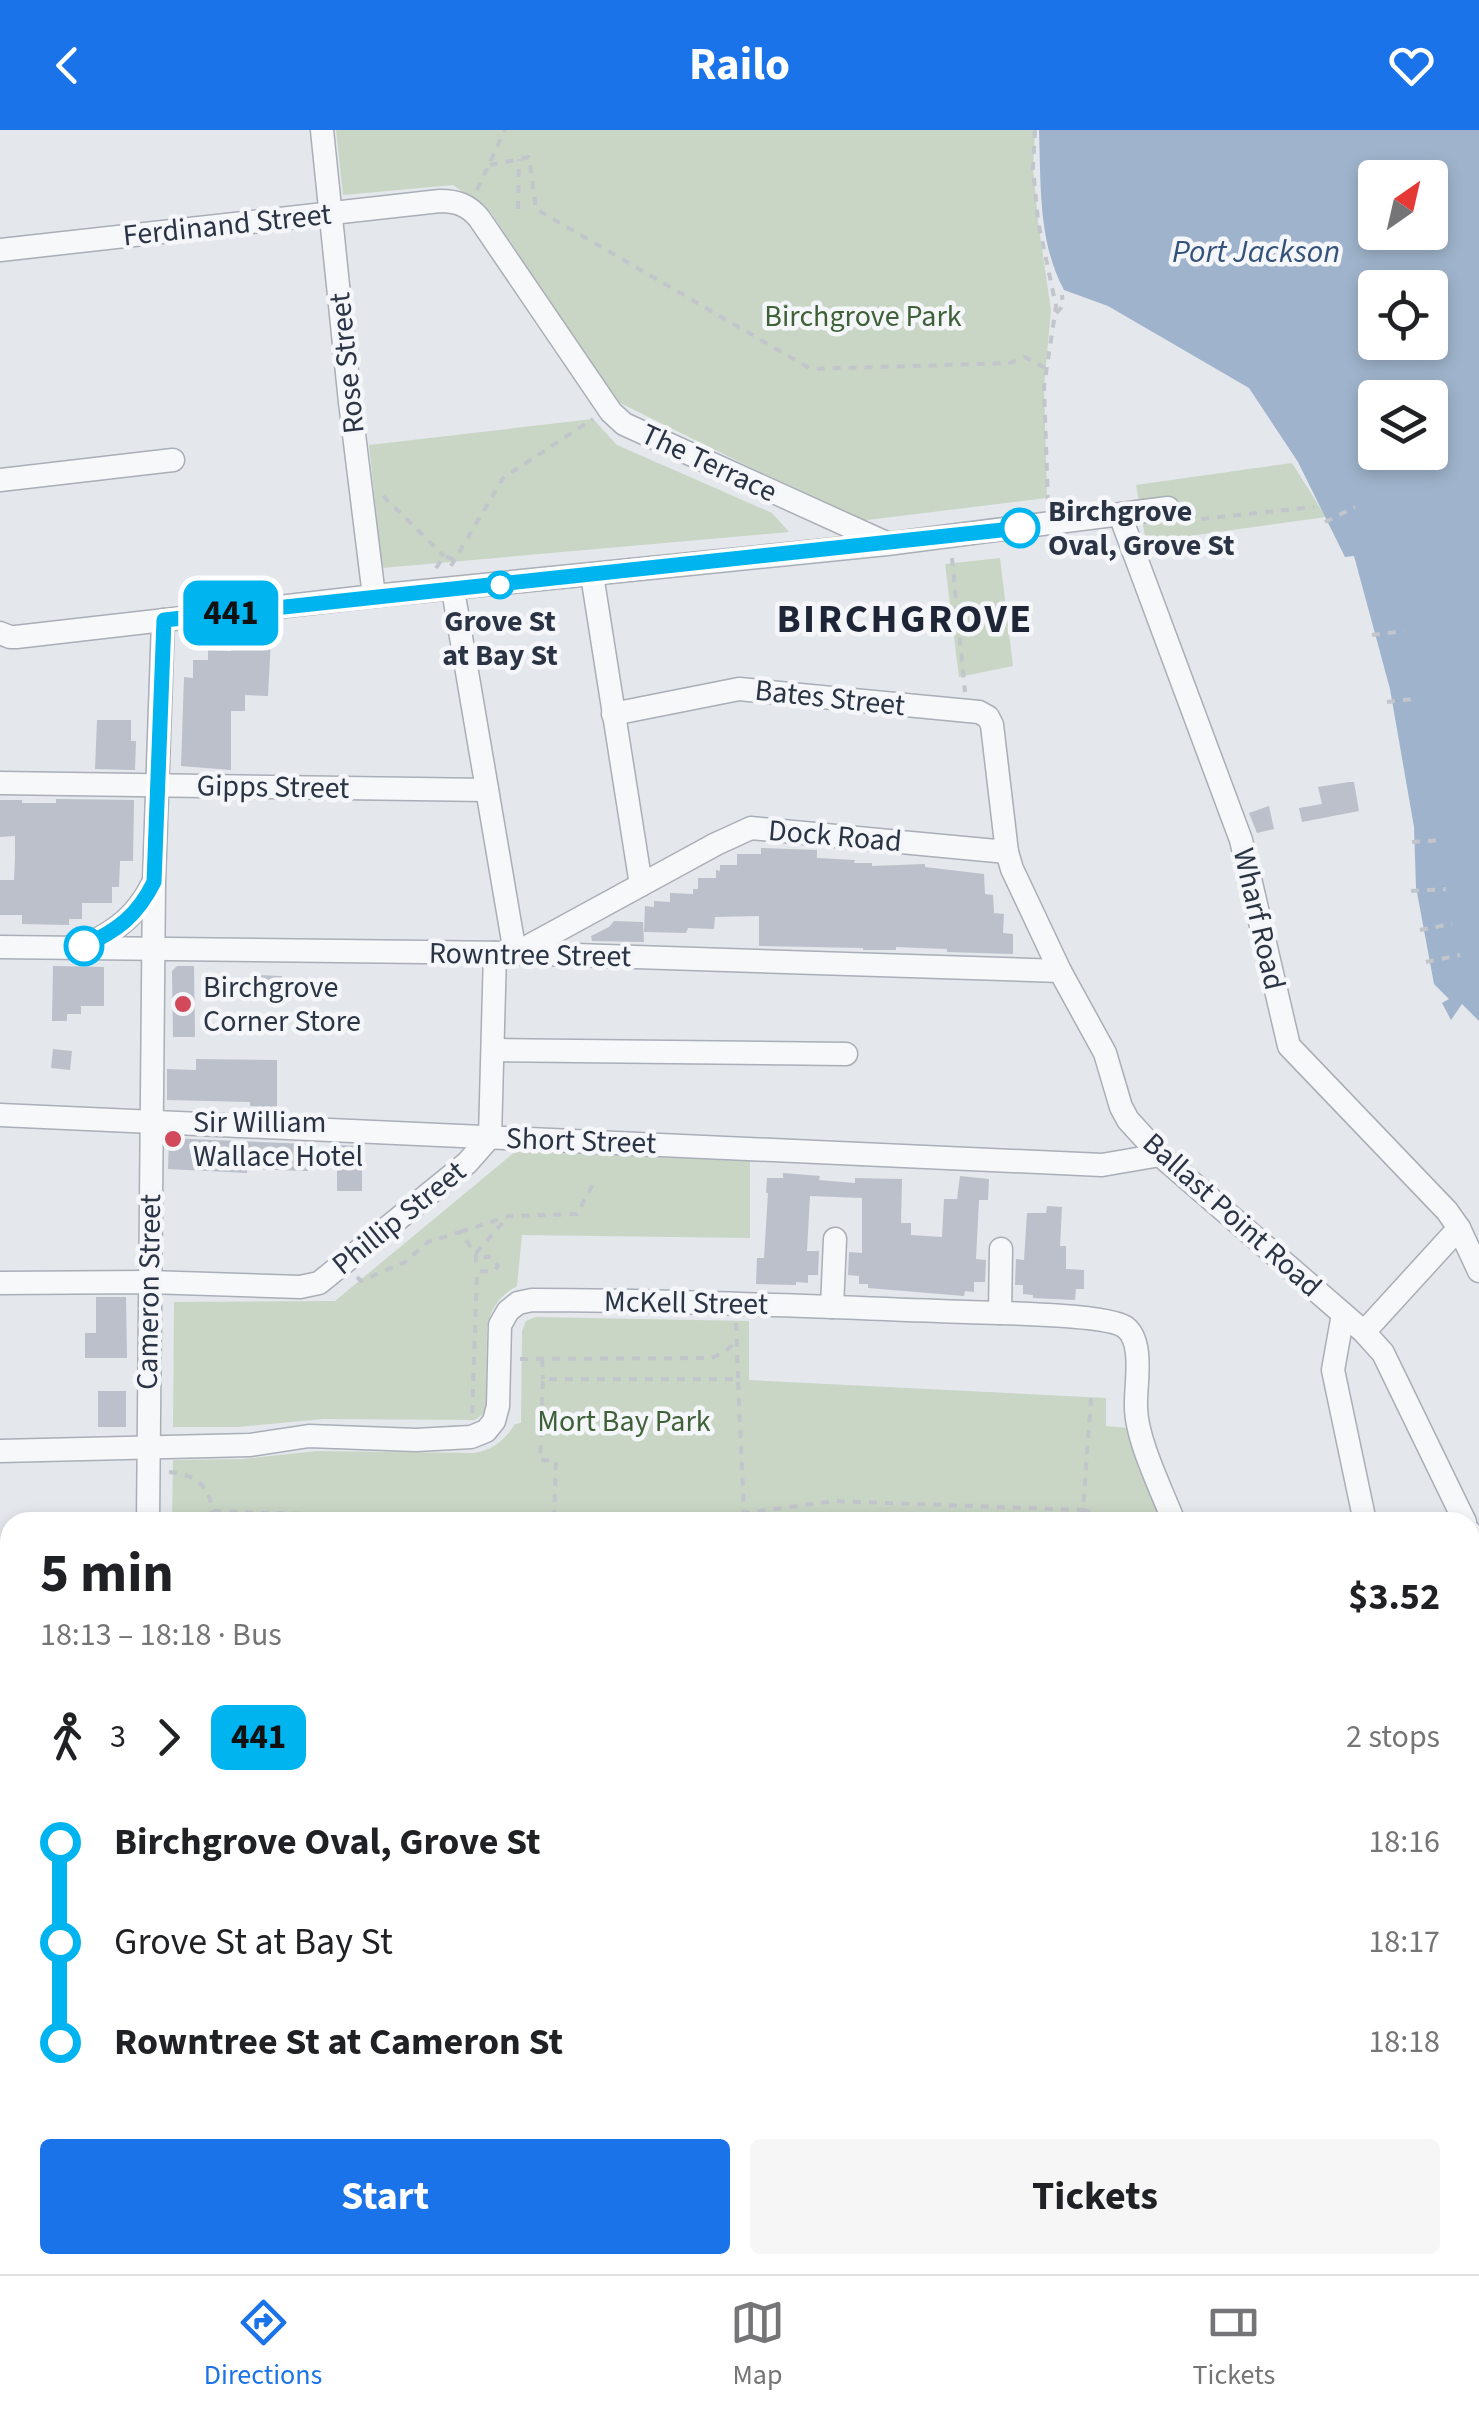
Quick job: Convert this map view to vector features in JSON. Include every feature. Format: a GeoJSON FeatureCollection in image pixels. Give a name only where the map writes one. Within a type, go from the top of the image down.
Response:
{"type":"FeatureCollection","features":[{"type":"Feature","properties":{"kind":"street","name":"Rose Street"},"geometry":{"type":"LineString","coordinates":[[322,130],[374,596]]}},
{"type":"Feature","properties":{"kind":"street","name":"Ferdinand Street"},"geometry":{"type":"LineString","coordinates":[[0,250],[331,213],[461,204]]}},
{"type":"Feature","properties":{"kind":"street","name":"The Terrace"},"geometry":{"type":"LineString","coordinates":[[461,204],[479,218],[611,412],[624,424],[887,544]]}},
{"type":"Feature","properties":{"kind":"street"},"geometry":{"type":"LineString","coordinates":[[0,480],[173,460]]}},
{"type":"Feature","properties":{"kind":"street"},"geometry":{"type":"LineString","coordinates":[[0,633],[16,637],[887,544],[1168,508]]}},
{"type":"Feature","properties":{"kind":"street","name":"Wharf Road"},"geometry":{"type":"LineString","coordinates":[[1120,515],[1241,840],[1289,1046],[1447,1211],[1479,1270]]}},
{"type":"Feature","properties":{"kind":"street"},"geometry":{"type":"LineString","coordinates":[[592,575],[640,885]]}},
{"type":"Feature","properties":{"kind":"street"},"geometry":{"type":"LineString","coordinates":[[452,590],[487,790],[505,953],[492,1050],[490,1137]]}},
{"type":"Feature","properties":{"kind":"street","name":"Cameron Street"},"geometry":{"type":"LineString","coordinates":[[148,1512],[154,882],[164,620]]}},
{"type":"Feature","properties":{"kind":"street","name":"Bates Street"},"geometry":{"type":"LineString","coordinates":[[613,714],[739,688],[978,714]]}},
{"type":"Feature","properties":{"kind":"street","name":"Ballast Point Road"},"geometry":{"type":"LineString","coordinates":[[978,714],[992,725],[1012,869],[1104,1053],[1128,1120],[1160,1154],[1384,1353],[1460,1512]]}},
{"type":"Feature","properties":{"kind":"street","name":"Gipps Street"},"geometry":{"type":"LineString","coordinates":[[0,783],[487,790]]}},
{"type":"Feature","properties":{"kind":"street","name":"Dock Road"},"geometry":{"type":"LineString","coordinates":[[505,953],[568,926],[750,828],[1007,852]]}},
{"type":"Feature","properties":{"kind":"street"},"geometry":{"type":"LineString","coordinates":[[84,946],[128,920],[154,882]]}},
{"type":"Feature","properties":{"kind":"street"},"geometry":{"type":"LineString","coordinates":[[568,926],[568,955]]}},
{"type":"Feature","properties":{"kind":"street","name":"Rowntree Street"},"geometry":{"type":"LineString","coordinates":[[0,947],[505,953],[1060,971]]}},
{"type":"Feature","properties":{"kind":"street"},"geometry":{"type":"LineString","coordinates":[[492,1050],[846,1054]]}},
{"type":"Feature","properties":{"kind":"street","name":"Short Street"},"geometry":{"type":"LineString","coordinates":[[0,1116],[1102,1164],[1160,1154]]}},
{"type":"Feature","properties":{"kind":"street","name":"Phillip Street"},"geometry":{"type":"LineString","coordinates":[[0,1283],[300,1287],[320,1283],[468,1163],[490,1137]]}},
{"type":"Feature","properties":{"kind":"street"},"geometry":{"type":"LineString","coordinates":[[1364,1332],[1459,1228]]}},
{"type":"Feature","properties":{"kind":"street"},"geometry":{"type":"LineString","coordinates":[[832,1307],[835,1239]]}},
{"type":"Feature","properties":{"kind":"street"},"geometry":{"type":"LineString","coordinates":[[1000,1313],[1001,1249]]}},
{"type":"Feature","properties":{"kind":"street","name":"McKell Street"},"geometry":{"type":"LineString","coordinates":[[471,1438],[486,1431],[498,1406],[500,1326],[508,1311],[518,1303],[532,1300],[736,1303],[1110,1320],[1127,1328],[1137,1342],[1136,1412],[1170,1512]]}},
{"type":"Feature","properties":{"kind":"street"},"geometry":{"type":"LineString","coordinates":[[1343,1314],[1333,1370],[1363,1512]]}},
{"type":"Feature","properties":{"kind":"street"},"geometry":{"type":"LineString","coordinates":[[0,1451],[148,1459],[309,1436],[471,1438]]}},
{"type":"Feature","properties":{"kind":"path"},"geometry":{"type":"LineString","coordinates":[[461,204],[490,166],[505,130]]}},
{"type":"Feature","properties":{"kind":"path"},"geometry":{"type":"LineString","coordinates":[[1035,130],[1038,221],[1056,313],[1044,387],[1048,525]]}},
{"type":"Feature","properties":{"kind":"path"},"geometry":{"type":"LineString","coordinates":[[490,166],[529,157],[536,209],[811,368],[1010,364],[1025,356],[1046,370]]}},
{"type":"Feature","properties":{"kind":"path"},"geometry":{"type":"LineString","coordinates":[[518,208],[519,159]]}},
{"type":"Feature","properties":{"kind":"path"},"geometry":{"type":"LineString","coordinates":[[1056,313],[1063,306],[1062,296]]}},
{"type":"Feature","properties":{"kind":"path"},"geometry":{"type":"LineString","coordinates":[[452,590],[451,564],[503,478],[592,419],[611,412]]}},
{"type":"Feature","properties":{"kind":"path"},"geometry":{"type":"LineString","coordinates":[[381,494],[444,556],[453,560]]}},
{"type":"Feature","properties":{"kind":"path"},"geometry":{"type":"LineString","coordinates":[[1168,508],[1192,520],[1314,508]]}},
{"type":"Feature","properties":{"kind":"path"},"geometry":{"type":"LineString","coordinates":[[1325,522],[1355,508]]}},
{"type":"Feature","properties":{"kind":"path"},"geometry":{"type":"LineString","coordinates":[[436,568],[444,556]]}},
{"type":"Feature","properties":{"kind":"path"},"geometry":{"type":"LineString","coordinates":[[952,558],[978,714]]}},
{"type":"Feature","properties":{"kind":"path"},"geometry":{"type":"LineString","coordinates":[[1372,635],[1404,631]]}},
{"type":"Feature","properties":{"kind":"path"},"geometry":{"type":"LineString","coordinates":[[1387,702],[1412,698]]}},
{"type":"Feature","properties":{"kind":"path"},"geometry":{"type":"LineString","coordinates":[[1412,842],[1442,840]]}},
{"type":"Feature","properties":{"kind":"path"},"geometry":{"type":"LineString","coordinates":[[1411,891],[1446,889]]}},
{"type":"Feature","properties":{"kind":"path"},"geometry":{"type":"LineString","coordinates":[[1420,930],[1452,924]]}},
{"type":"Feature","properties":{"kind":"path"},"geometry":{"type":"LineString","coordinates":[[1426,962],[1460,956]]}},
{"type":"Feature","properties":{"kind":"path"},"geometry":{"type":"LineString","coordinates":[[345,1262],[361,1281],[405,1262],[428,1242],[509,1216],[577,1214],[594,1184]]}},
{"type":"Feature","properties":{"kind":"path"},"geometry":{"type":"LineString","coordinates":[[476,1254],[509,1216]]}},
{"type":"Feature","properties":{"kind":"path"},"geometry":{"type":"LineString","coordinates":[[460,1232],[476,1254],[471,1438]]}},
{"type":"Feature","properties":{"kind":"path"},"geometry":{"type":"LineString","coordinates":[[476,1261],[488,1256],[498,1266],[489,1273],[476,1272]]}},
{"type":"Feature","properties":{"kind":"path"},"geometry":{"type":"LineString","coordinates":[[736,1303],[744,1512]]}},
{"type":"Feature","properties":{"kind":"path"},"geometry":{"type":"LineString","coordinates":[[500,1359],[710,1358],[735,1343]]}},
{"type":"Feature","properties":{"kind":"path"},"geometry":{"type":"LineString","coordinates":[[542,1360],[540,1460],[556,1460],[554,1512]]}},
{"type":"Feature","properties":{"kind":"path"},"geometry":{"type":"LineString","coordinates":[[543,1379],[738,1379]]}},
{"type":"Feature","properties":{"kind":"path"},"geometry":{"type":"LineString","coordinates":[[1082,1510],[1091,1398]]}},
{"type":"Feature","properties":{"kind":"path"},"geometry":{"type":"LineString","coordinates":[[148,1459],[199,1481],[209,1492],[213,1511],[228,1512]]}},
{"type":"Feature","properties":{"kind":"path"},"geometry":{"type":"LineString","coordinates":[[752,1512],[834,1502],[1090,1512]]}},
{"type":"Feature","properties":{"kind":"green space","name":"Birchgrove Park"},"geometry":{"type":"Polygon","coordinates":[[[336,130],[1035,130],[1033,168],[1051,310],[1044,387],[1047,498],[859,521],[614,400],[490,211],[453,185],[343,195],[336,130]]]}},
{"type":"Feature","properties":{"kind":"green space"},"geometry":{"type":"Polygon","coordinates":[[[593,419],[617,445],[772,513],[789,532],[382,568],[369,445],[593,419]]]}},
{"type":"Feature","properties":{"kind":"green space"},"geometry":{"type":"Polygon","coordinates":[[[1292,463],[1326,517],[1146,542],[1136,485],[1292,463]]]}},
{"type":"Feature","properties":{"kind":"green space"},"geometry":{"type":"Polygon","coordinates":[[[1000,558],[1013,666],[959,677],[945,564],[1000,558]]]}},
{"type":"Feature","properties":{"kind":"green space"},"geometry":{"type":"Polygon","coordinates":[[[516,1151],[750,1161],[750,1238],[522,1235],[517,1286],[497,1303],[487,1327],[486,1407],[475,1420],[323,1419],[237,1427],[173,1427],[174,1302],[335,1301],[516,1151]]]}},
{"type":"Feature","properties":{"kind":"green space","name":"Mort Bay Park"},"geometry":{"type":"Polygon","coordinates":[[[536,1317],[749,1321],[749,1380],[1106,1398],[1106,1426],[1128,1428],[1159,1512],[172,1512],[173,1460],[242,1459],[316,1451],[474,1453],[493,1447],[515,1424],[521,1423],[522,1331],[526,1321],[536,1317]]]}},
{"type":"Feature","properties":{"kind":"water","name":"Port Jackson"},"geometry":{"type":"Polygon","coordinates":[[[1039,130],[1479,130],[1479,1021],[1462,1004],[1451,1020],[1442,1003],[1449,999],[1434,984],[1416,887],[1414,827],[1390,689],[1354,556],[1345,557],[1298,462],[1249,388],[1108,306],[1064,290],[1049,252],[1041,192],[1039,130]]]}},
{"type":"Feature","properties":{"kind":"building"},"geometry":{"type":"Polygon","coordinates":[[[271,638],[268,696],[245,695],[245,711],[231,711],[231,770],[181,766],[184,677],[193,678],[193,660],[208,660],[208,650],[231,651],[231,641],[271,638]]]}},
{"type":"Feature","properties":{"kind":"building"},"geometry":{"type":"Polygon","coordinates":[[[97,720],[131,720],[131,741],[136,741],[135,770],[95,769],[97,720]]]}},
{"type":"Feature","properties":{"kind":"building"},"geometry":{"type":"Polygon","coordinates":[[[1354,782],[1359,811],[1302,822],[1299,808],[1322,804],[1318,787],[1354,782]]]}},
{"type":"Feature","properties":{"kind":"building"},"geometry":{"type":"Polygon","coordinates":[[[56,799],[134,800],[133,861],[120,861],[119,887],[112,887],[112,903],[82,903],[82,919],[69,919],[69,925],[22,924],[22,915],[0,915],[0,880],[14,880],[15,836],[0,837],[0,800],[56,803],[56,799]]]}},
{"type":"Feature","properties":{"kind":"building"},"geometry":{"type":"Polygon","coordinates":[[[1269,806],[1274,829],[1257,833],[1249,813],[1269,806]]]}},
{"type":"Feature","properties":{"kind":"building"},"geometry":{"type":"Polygon","coordinates":[[[761,848],[817,850],[817,858],[855,860],[854,863],[872,866],[925,864],[984,874],[985,894],[993,895],[994,913],[1004,914],[1003,933],[1013,934],[1013,954],[896,947],[863,950],[759,946],[759,916],[715,917],[714,929],[688,928],[686,933],[644,932],[645,906],[654,907],[654,901],[670,902],[670,893],[693,894],[693,889],[698,889],[698,878],[716,878],[720,865],[737,865],[737,854],[761,854],[761,848]]]}},
{"type":"Feature","properties":{"kind":"building"},"geometry":{"type":"Polygon","coordinates":[[[614,921],[643,922],[644,942],[592,941],[591,936],[614,921]]]}},
{"type":"Feature","properties":{"kind":"building"},"geometry":{"type":"Polygon","coordinates":[[[53,966],[104,967],[104,1006],[81,1006],[81,1014],[67,1014],[67,1021],[52,1021],[53,966]]]}},
{"type":"Feature","properties":{"kind":"building","name":"Birchgrove Corner Store"},"geometry":{"type":"Polygon","coordinates":[[[177,966],[194,966],[195,1037],[173,1037],[172,971],[177,966]]]}},
{"type":"Feature","properties":{"kind":"building"},"geometry":{"type":"Polygon","coordinates":[[[256,975],[282,976],[282,980],[309,978],[310,998],[255,999],[256,975]]]}},
{"type":"Feature","properties":{"kind":"building"},"geometry":{"type":"Polygon","coordinates":[[[53,1049],[72,1051],[70,1070],[51,1068],[53,1049]]]}},
{"type":"Feature","properties":{"kind":"building"},"geometry":{"type":"Polygon","coordinates":[[[196,1059],[277,1060],[277,1107],[250,1106],[250,1102],[167,1100],[167,1069],[196,1070],[196,1059]]]}},
{"type":"Feature","properties":{"kind":"building"},"geometry":{"type":"Polygon","coordinates":[[[169,1138],[308,1144],[308,1171],[168,1169],[169,1138]]]}},
{"type":"Feature","properties":{"kind":"building"},"geometry":{"type":"Polygon","coordinates":[[[337,1145],[362,1146],[362,1191],[337,1191],[337,1145]]]}},
{"type":"Feature","properties":{"kind":"building"},"geometry":{"type":"Polygon","coordinates":[[[783,1173],[855,1183],[855,1178],[902,1179],[901,1223],[911,1223],[911,1235],[942,1237],[944,1199],[957,1199],[960,1176],[989,1179],[988,1200],[979,1200],[976,1259],[986,1260],[985,1282],[974,1282],[974,1292],[965,1291],[964,1296],[859,1284],[859,1276],[848,1275],[849,1252],[862,1253],[862,1198],[810,1196],[807,1251],[819,1251],[818,1275],[808,1275],[808,1283],[796,1285],[756,1284],[757,1258],[764,1258],[767,1178],[783,1178],[783,1173]]]}},
{"type":"Feature","properties":{"kind":"building"},"geometry":{"type":"Polygon","coordinates":[[[1047,1206],[1062,1207],[1060,1246],[1066,1246],[1066,1269],[1084,1270],[1084,1289],[1076,1289],[1075,1300],[1033,1298],[1023,1294],[1023,1285],[1015,1285],[1016,1259],[1024,1260],[1027,1213],[1046,1213],[1047,1206]]]}},
{"type":"Feature","properties":{"kind":"building"},"geometry":{"type":"Polygon","coordinates":[[[96,1297],[126,1297],[127,1358],[85,1358],[85,1333],[96,1333],[96,1297]]]}},
{"type":"Feature","properties":{"kind":"building"},"geometry":{"type":"Polygon","coordinates":[[[98,1391],[126,1391],[126,1427],[98,1427],[98,1391]]]}},
{"type":"Feature","properties":{"kind":"bus line","name":"441"},"geometry":{"type":"LineString","coordinates":[[84,946],[128,920],[154,882],[164,620],[1020,528]]}},
{"type":"Feature","properties":{"kind":"place","name":"Birchgrove Oval, Grove St"},"geometry":{"type":"Point","coordinates":[1020,528]}},
{"type":"Feature","properties":{"kind":"place","name":"Grove St at Bay St"},"geometry":{"type":"Point","coordinates":[500,585]}},
{"type":"Feature","properties":{"kind":"place","name":"Birchgrove Corner Store"},"geometry":{"type":"Point","coordinates":[183,1004]}},
{"type":"Feature","properties":{"kind":"place","name":"Sir William Wallace Hotel"},"geometry":{"type":"Point","coordinates":[173,1139]}},
{"type":"Feature","properties":{"kind":"district","name":"BIRCHGROVE"},"geometry":{"type":"Point","coordinates":[905,619]}}]}
